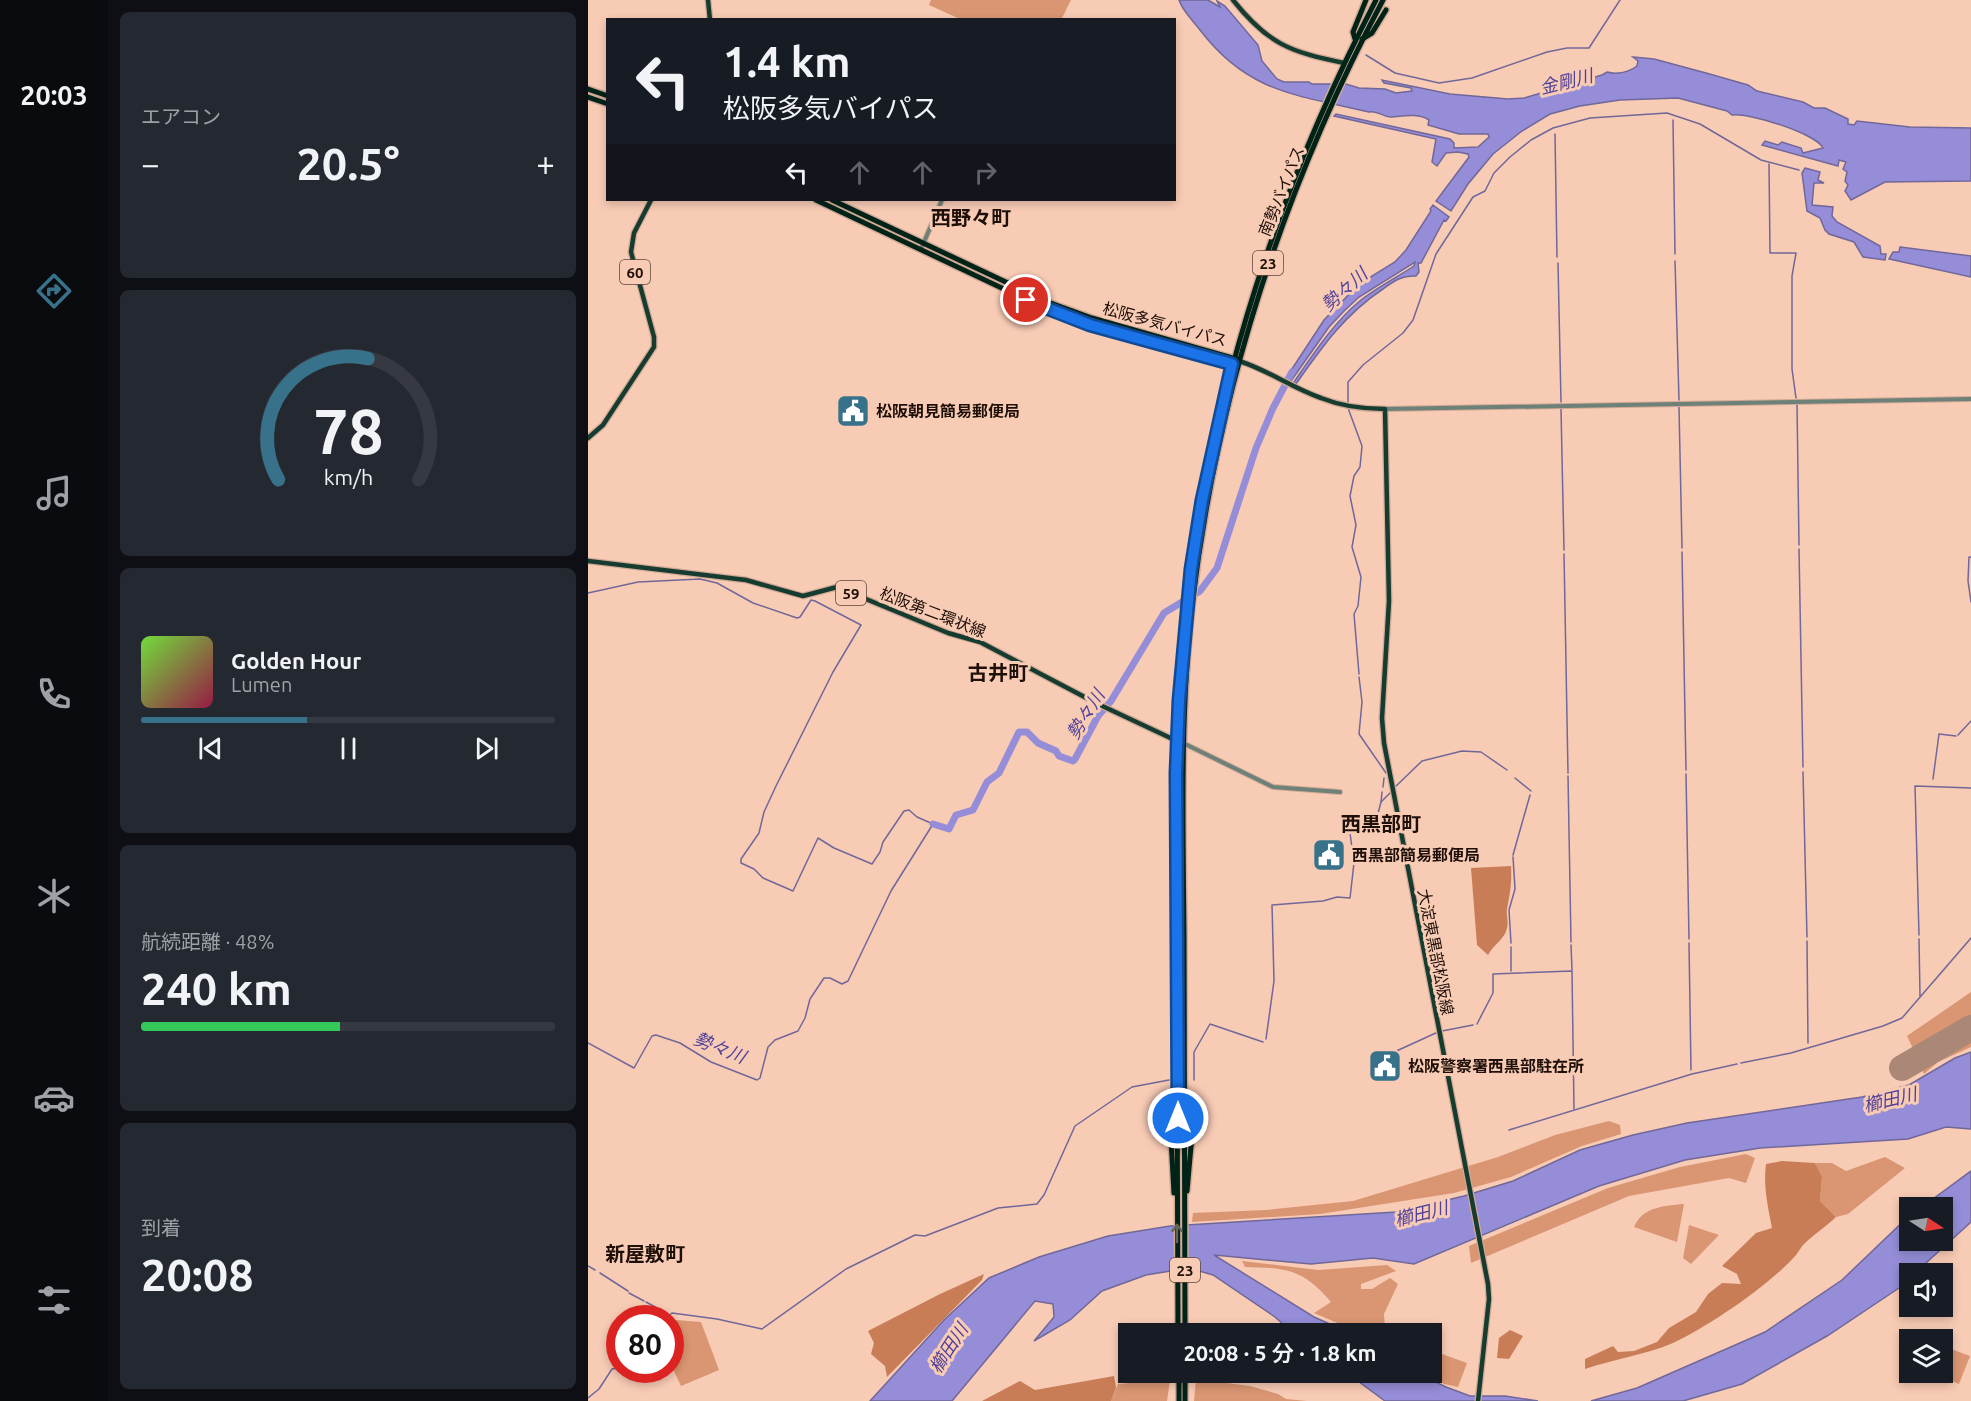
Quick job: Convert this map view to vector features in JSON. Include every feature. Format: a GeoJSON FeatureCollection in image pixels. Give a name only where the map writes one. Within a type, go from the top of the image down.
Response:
{"type":"FeatureCollection","features":[{"type":"Feature","properties":{"kind":"highway"},"geometry":{"type":"LineString","coordinates":[[1355,39],[1353,32],[1366,0]]}},
{"type":"Feature","properties":{"kind":"highway","name":"南勢バイパス"},"geometry":{"type":"LineString","coordinates":[[1343,74],[1348,53],[1376,0]]}},
{"type":"Feature","properties":{"kind":"highway","name":"南勢バイパス"},"geometry":{"type":"LineString","coordinates":[[1178,1323],[1180,742],[1185,650],[1205,480],[1232,364],[1258,275],[1301,166],[1343,74],[1355,56],[1383,0]]}},
{"type":"Feature","properties":{"kind":"highway"},"geometry":{"type":"LineString","coordinates":[[1362,39],[1372,33],[1386,10]]}},
{"type":"Feature","properties":{"kind":"highway"},"geometry":{"type":"LineString","coordinates":[[588,89],[606,95]]}},
{"type":"Feature","properties":{"kind":"highway"},"geometry":{"type":"LineString","coordinates":[[588,97],[606,103]]}},
{"type":"Feature","properties":{"kind":"highway","name":"南勢バイパス"},"geometry":{"type":"LineString","coordinates":[[1194,569],[1216,459],[1239,362],[1263,277],[1301,166]]}},
{"type":"Feature","properties":{"kind":"highway","name":"松阪多気バイパス"},"geometry":{"type":"LineString","coordinates":[[818,201],[1044,308],[1081,322],[1232,364],[1239,362],[1234,357],[1092,318],[1048,302],[834,201]]}},
{"type":"Feature","properties":{"kind":"highway","name":"南勢バイパス"},"geometry":{"type":"LineString","coordinates":[[1180,742],[1185,1323]]}},
{"type":"Feature","properties":{"kind":"highway"},"geometry":{"type":"LineString","coordinates":[[1170,1121],[1170,1152],[1174,1193],[1177,1200]]}},
{"type":"Feature","properties":{"kind":"highway"},"geometry":{"type":"LineString","coordinates":[[1185,1199],[1189,1182],[1193,1124]]}},
{"type":"Feature","properties":{"kind":"highway"},"geometry":{"type":"LineString","coordinates":[[1179,1383],[1179,1401]]}},
{"type":"Feature","properties":{"kind":"highway"},"geometry":{"type":"LineString","coordinates":[[1185,1383],[1185,1401]]}},
{"type":"Feature","properties":{"kind":"main road"},"geometry":{"type":"LineString","coordinates":[[708,0],[710,18]]}},
{"type":"Feature","properties":{"kind":"main road"},"geometry":{"type":"LineString","coordinates":[[1233,0],[1248,19],[1270,39],[1298,52],[1344,63]]}},
{"type":"Feature","properties":{"kind":"main road","name":"60"},"geometry":{"type":"LineString","coordinates":[[588,438],[603,425],[654,347],[654,337],[631,252],[634,233],[650,201]]}},
{"type":"Feature","properties":{"kind":"main road"},"geometry":{"type":"LineString","coordinates":[[1239,362],[1259,367],[1318,398],[1348,406],[1385,409]]}},
{"type":"Feature","properties":{"kind":"main road","name":"大淀東黒部松阪線"},"geometry":{"type":"LineString","coordinates":[[1385,409],[1389,601],[1382,718],[1392,790],[1484,1258],[1489,1299],[1478,1401]]}},
{"type":"Feature","properties":{"kind":"main road","name":"松阪第二環状線"},"geometry":{"type":"LineString","coordinates":[[588,561],[746,580],[803,596],[837,587],[948,633],[980,642],[1113,712],[1180,742]]}},
{"type":"Feature","properties":{"kind":"street"},"geometry":{"type":"LineString","coordinates":[[921,249],[922,242],[942,201]]}},
{"type":"Feature","properties":{"kind":"street"},"geometry":{"type":"LineString","coordinates":[[1385,409],[1971,399]]}},
{"type":"Feature","properties":{"kind":"street"},"geometry":{"type":"LineString","coordinates":[[1180,742],[1274,787],[1340,792]]}},
{"type":"Feature","properties":{"kind":"shaded area"},"geometry":{"type":"Polygon","coordinates":[[[931,0],[1071,0],[1062,18],[958,18],[929,5],[931,0]]]}},
{"type":"Feature","properties":{"kind":"shaded area"},"geometry":{"type":"Polygon","coordinates":[[[1511,866],[1507,928],[1488,955],[1477,945],[1471,868],[1511,866]]]}},
{"type":"Feature","properties":{"kind":"shaded area"},"geometry":{"type":"Polygon","coordinates":[[[1971,992],[1971,1025],[1917,1057],[1907,1036],[1971,992]]]}},
{"type":"Feature","properties":{"kind":"shaded area"},"geometry":{"type":"Polygon","coordinates":[[[1971,1032],[1971,1047],[1938,1062],[1924,1074],[1919,1062],[1971,1032]]]}},
{"type":"Feature","properties":{"kind":"shaded area"},"geometry":{"type":"Polygon","coordinates":[[[1609,1121],[1620,1125],[1621,1134],[1582,1146],[1511,1177],[1454,1193],[1320,1214],[1192,1222],[1193,1213],[1266,1210],[1353,1201],[1498,1157],[1555,1135],[1609,1121]]]}},
{"type":"Feature","properties":{"kind":"shaded area"},"geometry":{"type":"Polygon","coordinates":[[[1746,1154],[1755,1158],[1746,1183],[1729,1178],[1629,1196],[1471,1263],[1469,1246],[1608,1188],[1680,1167],[1746,1154]]]}},
{"type":"Feature","properties":{"kind":"shaded area"},"geometry":{"type":"Polygon","coordinates":[[[1885,1157],[1905,1168],[1848,1214],[1836,1217],[1820,1201],[1822,1178],[1815,1163],[1832,1163],[1846,1171],[1885,1157]]]}},
{"type":"Feature","properties":{"kind":"shaded area"},"geometry":{"type":"Polygon","coordinates":[[[1782,1161],[1815,1163],[1822,1177],[1820,1201],[1836,1217],[1804,1244],[1771,1279],[1703,1327],[1662,1347],[1585,1369],[1585,1359],[1613,1346],[1618,1352],[1634,1351],[1657,1342],[1669,1328],[1696,1312],[1708,1294],[1722,1283],[1741,1284],[1737,1274],[1722,1266],[1756,1233],[1772,1228],[1766,1188],[1766,1164],[1782,1161]]]}},
{"type":"Feature","properties":{"kind":"shaded area"},"geometry":{"type":"Polygon","coordinates":[[[1684,1204],[1677,1242],[1634,1227],[1643,1215],[1655,1208],[1684,1204]]]}},
{"type":"Feature","properties":{"kind":"shaded area"},"geometry":{"type":"Polygon","coordinates":[[[1689,1225],[1719,1235],[1691,1264],[1683,1258],[1689,1225]]]}},
{"type":"Feature","properties":{"kind":"shaded area"},"geometry":{"type":"Polygon","coordinates":[[[1242,1261],[1318,1270],[1387,1265],[1396,1271],[1361,1284],[1361,1289],[1372,1289],[1390,1278],[1398,1284],[1384,1314],[1385,1323],[1338,1323],[1314,1313],[1331,1302],[1303,1277],[1293,1272],[1272,1268],[1245,1267],[1242,1261]]]}},
{"type":"Feature","properties":{"kind":"shaded area"},"geometry":{"type":"Polygon","coordinates":[[[984,1274],[982,1280],[887,1377],[885,1366],[871,1354],[874,1343],[868,1331],[984,1274]]]}},
{"type":"Feature","properties":{"kind":"shaded area"},"geometry":{"type":"Polygon","coordinates":[[[684,1321],[701,1322],[719,1370],[681,1386],[680,1383],[684,1383],[684,1321]]]}},
{"type":"Feature","properties":{"kind":"shaded area"},"geometry":{"type":"Polygon","coordinates":[[[1510,1330],[1523,1336],[1509,1359],[1497,1358],[1499,1338],[1510,1330]]]}},
{"type":"Feature","properties":{"kind":"shaded area"},"geometry":{"type":"Polygon","coordinates":[[[1953,1350],[1970,1356],[1959,1384],[1953,1382],[1953,1350]]]}},
{"type":"Feature","properties":{"kind":"shaded area"},"geometry":{"type":"Polygon","coordinates":[[[1442,1354],[1467,1363],[1458,1387],[1442,1383],[1442,1354]]]}},
{"type":"Feature","properties":{"kind":"shaded area"},"geometry":{"type":"Polygon","coordinates":[[[1114,1376],[1116,1388],[1111,1401],[982,1401],[1020,1381],[1035,1390],[1114,1376]]]}},
{"type":"Feature","properties":{"kind":"shaded area"},"geometry":{"type":"Polygon","coordinates":[[[1170,1383],[1167,1401],[1111,1401],[1118,1384],[1170,1383]]]}},
{"type":"Feature","properties":{"kind":"shaded area"},"geometry":{"type":"Polygon","coordinates":[[[1196,1383],[1227,1383],[1250,1386],[1278,1394],[1286,1399],[1307,1401],[1194,1401],[1196,1383]]]}},
{"type":"Feature","properties":{"kind":"water"},"geometry":{"type":"Polygon","coordinates":[[[1179,0],[1208,0],[1220,7],[1217,1],[1225,6],[1258,45],[1262,61],[1277,79],[1284,82],[1346,84],[1359,88],[1385,89],[1396,93],[1412,91],[1411,88],[1384,83],[1382,80],[1450,94],[1508,99],[1524,98],[1607,72],[1627,71],[1637,66],[1638,61],[1633,57],[1654,59],[1748,85],[1757,91],[1803,102],[1814,108],[1825,108],[1848,119],[1848,124],[1854,125],[1857,121],[1910,127],[1971,128],[1971,181],[1885,182],[1851,200],[1845,191],[1848,185],[1845,181],[1847,172],[1843,169],[1846,162],[1839,160],[1838,166],[1762,145],[1765,141],[1778,145],[1782,142],[1801,148],[1803,153],[1823,148],[1818,142],[1796,131],[1752,117],[1732,115],[1727,111],[1678,98],[1620,100],[1580,106],[1550,114],[1522,131],[1493,154],[1468,184],[1451,211],[1436,201],[1469,157],[1468,154],[1446,153],[1437,166],[1432,162],[1436,139],[1334,116],[1336,114],[1450,139],[1454,143],[1454,148],[1478,147],[1489,137],[1488,134],[1459,134],[1428,125],[1429,120],[1420,116],[1388,117],[1375,112],[1319,101],[1276,88],[1237,67],[1218,51],[1188,15],[1179,0]]]}},
{"type":"Feature","properties":{"kind":"water"},"geometry":{"type":"Polygon","coordinates":[[[1805,168],[1820,172],[1818,180],[1824,183],[1814,183],[1812,205],[1833,207],[1832,216],[1837,222],[1880,246],[1881,254],[1886,254],[1885,260],[1863,257],[1854,242],[1829,234],[1820,218],[1807,211],[1802,173],[1805,168]]]}},
{"type":"Feature","properties":{"kind":"water"},"geometry":{"type":"Polygon","coordinates":[[[1433,205],[1449,217],[1446,221],[1444,220],[1421,263],[1418,263],[1419,272],[1416,276],[1406,276],[1395,281],[1357,309],[1325,344],[1296,384],[1294,382],[1309,360],[1342,318],[1361,300],[1414,266],[1415,262],[1359,297],[1329,327],[1291,381],[1286,378],[1324,320],[1359,284],[1395,262],[1406,250],[1433,205]]]}},
{"type":"Feature","properties":{"kind":"water"},"geometry":{"type":"Polygon","coordinates":[[[1900,247],[1971,256],[1971,277],[1889,259],[1893,252],[1899,252],[1900,247]]]}},
{"type":"Feature","properties":{"kind":"water","name":"櫛田川"},"geometry":{"type":"Polygon","coordinates":[[[1971,1052],[1971,1129],[1946,1127],[1908,1139],[1760,1148],[1685,1160],[1599,1186],[1414,1264],[1373,1258],[1311,1264],[1214,1255],[1328,1323],[1282,1323],[1213,1275],[1189,1268],[1146,1275],[1102,1291],[1070,1320],[1034,1341],[1054,1317],[1053,1304],[1035,1301],[952,1401],[870,1401],[944,1320],[989,1278],[1039,1257],[1108,1236],[1170,1226],[1396,1212],[1464,1196],[1513,1181],[1580,1150],[1633,1135],[1687,1123],[1862,1097],[1909,1085],[1955,1058],[1971,1052]]]}},
{"type":"Feature","properties":{"kind":"water"},"geometry":{"type":"Polygon","coordinates":[[[1971,1171],[1971,1222],[1953,1238],[1953,1197],[1936,1197],[1971,1171]]]}},
{"type":"Feature","properties":{"kind":"water"},"geometry":{"type":"Polygon","coordinates":[[[1899,1226],[1899,1251],[1939,1251],[1926,1263],[1899,1263],[1899,1288],[1827,1336],[1742,1384],[1683,1401],[1591,1401],[1637,1388],[1765,1332],[1842,1280],[1899,1226]]]}},
{"type":"Feature","properties":{"kind":"water"},"geometry":{"type":"Polygon","coordinates":[[[1361,1383],[1438,1383],[1470,1396],[1505,1396],[1538,1401],[1385,1401],[1361,1383]]]}},
{"type":"Feature","properties":{"kind":"waterway"},"geometry":{"type":"LineString","coordinates":[[1366,55],[1395,73],[1439,83],[1472,78],[1547,52],[1567,48],[1589,48],[1620,0]]}},
{"type":"Feature","properties":{"kind":"waterway"},"geometry":{"type":"LineString","coordinates":[[1348,403],[1348,382],[1363,365],[1403,333],[1413,320],[1436,254],[1473,197],[1485,191],[1494,173],[1510,157],[1531,140],[1553,128],[1590,118],[1667,113],[1700,124],[1761,160],[1799,170]]}},
{"type":"Feature","properties":{"kind":"waterway"},"geometry":{"type":"LineString","coordinates":[[1673,120],[1675,254]]}},
{"type":"Feature","properties":{"kind":"waterway"},"geometry":{"type":"LineString","coordinates":[[1555,134],[1557,257]]}},
{"type":"Feature","properties":{"kind":"waterway"},"geometry":{"type":"LineString","coordinates":[[1769,164],[1770,253],[1796,253],[1792,276],[1792,369],[1796,398]]}},
{"type":"Feature","properties":{"kind":"waterway"},"geometry":{"type":"LineString","coordinates":[[1675,261],[1679,400]]}},
{"type":"Feature","properties":{"kind":"waterway"},"geometry":{"type":"LineString","coordinates":[[1558,263],[1561,402]]}},
{"type":"Feature","properties":{"kind":"waterway","name":"勢々川"},"geometry":{"type":"LineString","coordinates":[[933,824],[949,829],[956,815],[973,810],[987,782],[999,773],[1019,732],[1027,732],[1038,743],[1056,751],[1059,756],[1073,761],[1075,759],[1098,716],[1111,701],[1164,613],[1200,591],[1217,568],[1256,448],[1292,372]]}},
{"type":"Feature","properties":{"kind":"waterway"},"geometry":{"type":"LineString","coordinates":[[1797,404],[1799,545]]}},
{"type":"Feature","properties":{"kind":"waterway"},"geometry":{"type":"LineString","coordinates":[[1679,407],[1682,548]]}},
{"type":"Feature","properties":{"kind":"waterway"},"geometry":{"type":"LineString","coordinates":[[1348,408],[1362,446],[1360,467],[1354,476],[1350,496],[1356,525],[1352,547],[1361,577],[1358,606],[1354,614],[1359,674]]}},
{"type":"Feature","properties":{"kind":"waterway"},"geometry":{"type":"LineString","coordinates":[[1561,409],[1564,550]]}},
{"type":"Feature","properties":{"kind":"waterway"},"geometry":{"type":"LineString","coordinates":[[1799,549],[1803,767]]}},
{"type":"Feature","properties":{"kind":"waterway"},"geometry":{"type":"LineString","coordinates":[[1682,552],[1686,770]]}},
{"type":"Feature","properties":{"kind":"waterway"},"geometry":{"type":"LineString","coordinates":[[1564,554],[1568,773]]}},
{"type":"Feature","properties":{"kind":"waterway"},"geometry":{"type":"LineString","coordinates":[[1971,557],[1969,557],[1968,581],[1971,602]]}},
{"type":"Feature","properties":{"kind":"waterway"},"geometry":{"type":"LineString","coordinates":[[588,593],[638,582],[700,579],[717,583],[753,603],[797,618],[811,600],[861,625],[833,672],[776,786],[764,812],[759,833],[741,859],[741,863],[754,869],[763,878],[793,891],[818,838],[834,848],[872,864],[883,842],[904,811],[909,810],[917,817],[933,824],[891,891],[848,981],[842,984],[830,978],[824,978],[810,999],[805,1018],[798,1031],[775,1040],[768,1047],[760,1078],[757,1080],[711,1062],[680,1043],[656,1035],[652,1036],[634,1068],[588,1043]]}},
{"type":"Feature","properties":{"kind":"waterway"},"geometry":{"type":"LineString","coordinates":[[1359,677],[1362,702],[1359,734],[1386,773]]}},
{"type":"Feature","properties":{"kind":"waterway"},"geometry":{"type":"LineString","coordinates":[[1958,735],[1971,721]]}},
{"type":"Feature","properties":{"kind":"waterway"},"geometry":{"type":"LineString","coordinates":[[1933,779],[1939,734],[1956,736]]}},
{"type":"Feature","properties":{"kind":"waterway"},"geometry":{"type":"LineString","coordinates":[[1394,788],[1422,761],[1462,751],[1481,752],[1507,770]]}},
{"type":"Feature","properties":{"kind":"waterway"},"geometry":{"type":"LineString","coordinates":[[1803,772],[1807,937]]}},
{"type":"Feature","properties":{"kind":"waterway"},"geometry":{"type":"LineString","coordinates":[[1686,774],[1689,939]]}},
{"type":"Feature","properties":{"kind":"waterway"},"geometry":{"type":"LineString","coordinates":[[1568,776],[1571,942]]}},
{"type":"Feature","properties":{"kind":"waterway"},"geometry":{"type":"LineString","coordinates":[[1383,787],[1384,778]]}},
{"type":"Feature","properties":{"kind":"waterway"},"geometry":{"type":"LineString","coordinates":[[1515,778],[1531,791]]}},
{"type":"Feature","properties":{"kind":"waterway"},"geometry":{"type":"LineString","coordinates":[[1919,935],[1915,786],[1971,788]]}},
{"type":"Feature","properties":{"kind":"waterway"},"geometry":{"type":"LineString","coordinates":[[1381,802],[1382,792]]}},
{"type":"Feature","properties":{"kind":"waterway"},"geometry":{"type":"LineString","coordinates":[[1266,1039],[1274,981],[1272,905],[1323,901],[1337,897],[1350,898],[1354,863],[1350,833],[1354,828],[1377,817],[1381,802],[1391,792]]}},
{"type":"Feature","properties":{"kind":"waterway"},"geometry":{"type":"LineString","coordinates":[[1513,855],[1530,795]]}},
{"type":"Feature","properties":{"kind":"waterway"},"geometry":{"type":"LineString","coordinates":[[1511,943],[1509,910],[1515,889],[1513,857]]}},
{"type":"Feature","properties":{"kind":"waterway"},"geometry":{"type":"LineString","coordinates":[[1741,1063],[1791,1053],[1883,1026],[1902,1018],[1971,938]]}},
{"type":"Feature","properties":{"kind":"waterway"},"geometry":{"type":"LineString","coordinates":[[1919,939],[1920,996]]}},
{"type":"Feature","properties":{"kind":"waterway"},"geometry":{"type":"LineString","coordinates":[[1807,941],[1808,1043]]}},
{"type":"Feature","properties":{"kind":"waterway"},"geometry":{"type":"LineString","coordinates":[[1689,943],[1691,1070]]}},
{"type":"Feature","properties":{"kind":"waterway"},"geometry":{"type":"LineString","coordinates":[[1571,945],[1572,970]]}},
{"type":"Feature","properties":{"kind":"waterway"},"geometry":{"type":"LineString","coordinates":[[1511,947],[1511,971]]}},
{"type":"Feature","properties":{"kind":"waterway"},"geometry":{"type":"LineString","coordinates":[[1477,1024],[1493,993],[1493,974],[1572,971],[1574,1109]]}},
{"type":"Feature","properties":{"kind":"waterway"},"geometry":{"type":"LineString","coordinates":[[1194,1080],[1194,1052],[1210,1024],[1263,1042]]}},
{"type":"Feature","properties":{"kind":"waterway"},"geometry":{"type":"LineString","coordinates":[[1442,1031],[1473,1025]]}},
{"type":"Feature","properties":{"kind":"waterway"},"geometry":{"type":"LineString","coordinates":[[1392,1053],[1438,1032]]}},
{"type":"Feature","properties":{"kind":"waterway"},"geometry":{"type":"LineString","coordinates":[[1509,1130],[1692,1074],[1737,1064]]}},
{"type":"Feature","properties":{"kind":"waterway"},"geometry":{"type":"LineString","coordinates":[[684,1315],[762,1329],[846,1269],[915,1235],[925,1236],[998,1208],[1037,1204],[1044,1195],[1075,1126],[1132,1087],[1169,1080]]}},
{"type":"Feature","properties":{"kind":"waterway"},"geometry":{"type":"LineString","coordinates":[[588,1266],[595,1270]]}},
{"type":"Feature","properties":{"kind":"waterway"},"geometry":{"type":"LineString","coordinates":[[600,1273],[628,1291]]}},
{"type":"Feature","properties":{"kind":"waterway"},"geometry":{"type":"LineString","coordinates":[[629,1293],[644,1301]]}},
{"type":"Feature","properties":{"kind":"waterway"},"geometry":{"type":"LineString","coordinates":[[646,1302],[652,1305]]}},
{"type":"Feature","properties":{"kind":"waterway"},"geometry":{"type":"LineString","coordinates":[[588,1398],[599,1389],[606,1378]]}},
{"type":"Feature","properties":{"kind":"runway"},"geometry":{"type":"LineString","coordinates":[[1902,1068],[1971,1028]]}},
{"type":"Feature","properties":{"kind":"place","name":"松阪朝見簡易郵便局"},"geometry":{"type":"Point","coordinates":[853,411]}},
{"type":"Feature","properties":{"kind":"place","name":"西黒部簡易郵便局"},"geometry":{"type":"Point","coordinates":[1329,855]}},
{"type":"Feature","properties":{"kind":"place","name":"松阪警察署西黒部駐在所"},"geometry":{"type":"Point","coordinates":[1385,1066]}},
{"type":"Feature","properties":{"kind":"district","name":"西野々町"},"geometry":{"type":"Point","coordinates":[971,217]}},
{"type":"Feature","properties":{"kind":"district","name":"古井町"},"geometry":{"type":"Point","coordinates":[998,672]}},
{"type":"Feature","properties":{"kind":"district","name":"西黒部町"},"geometry":{"type":"Point","coordinates":[1381,823]}},
{"type":"Feature","properties":{"kind":"district","name":"新屋敷町"},"geometry":{"type":"Point","coordinates":[645,1253]}},
{"type":"Feature","properties":{"kind":"route"},"geometry":{"type":"LineString","coordinates":[[1026,300],[1090,325],[1232,364],[1206,473],[1191,569],[1176,741],[1178,1118]]}},
{"type":"Feature","properties":{"kind":"water label","name":"金剛川"},"geometry":{"type":"Point","coordinates":[1566,81]}}]}
